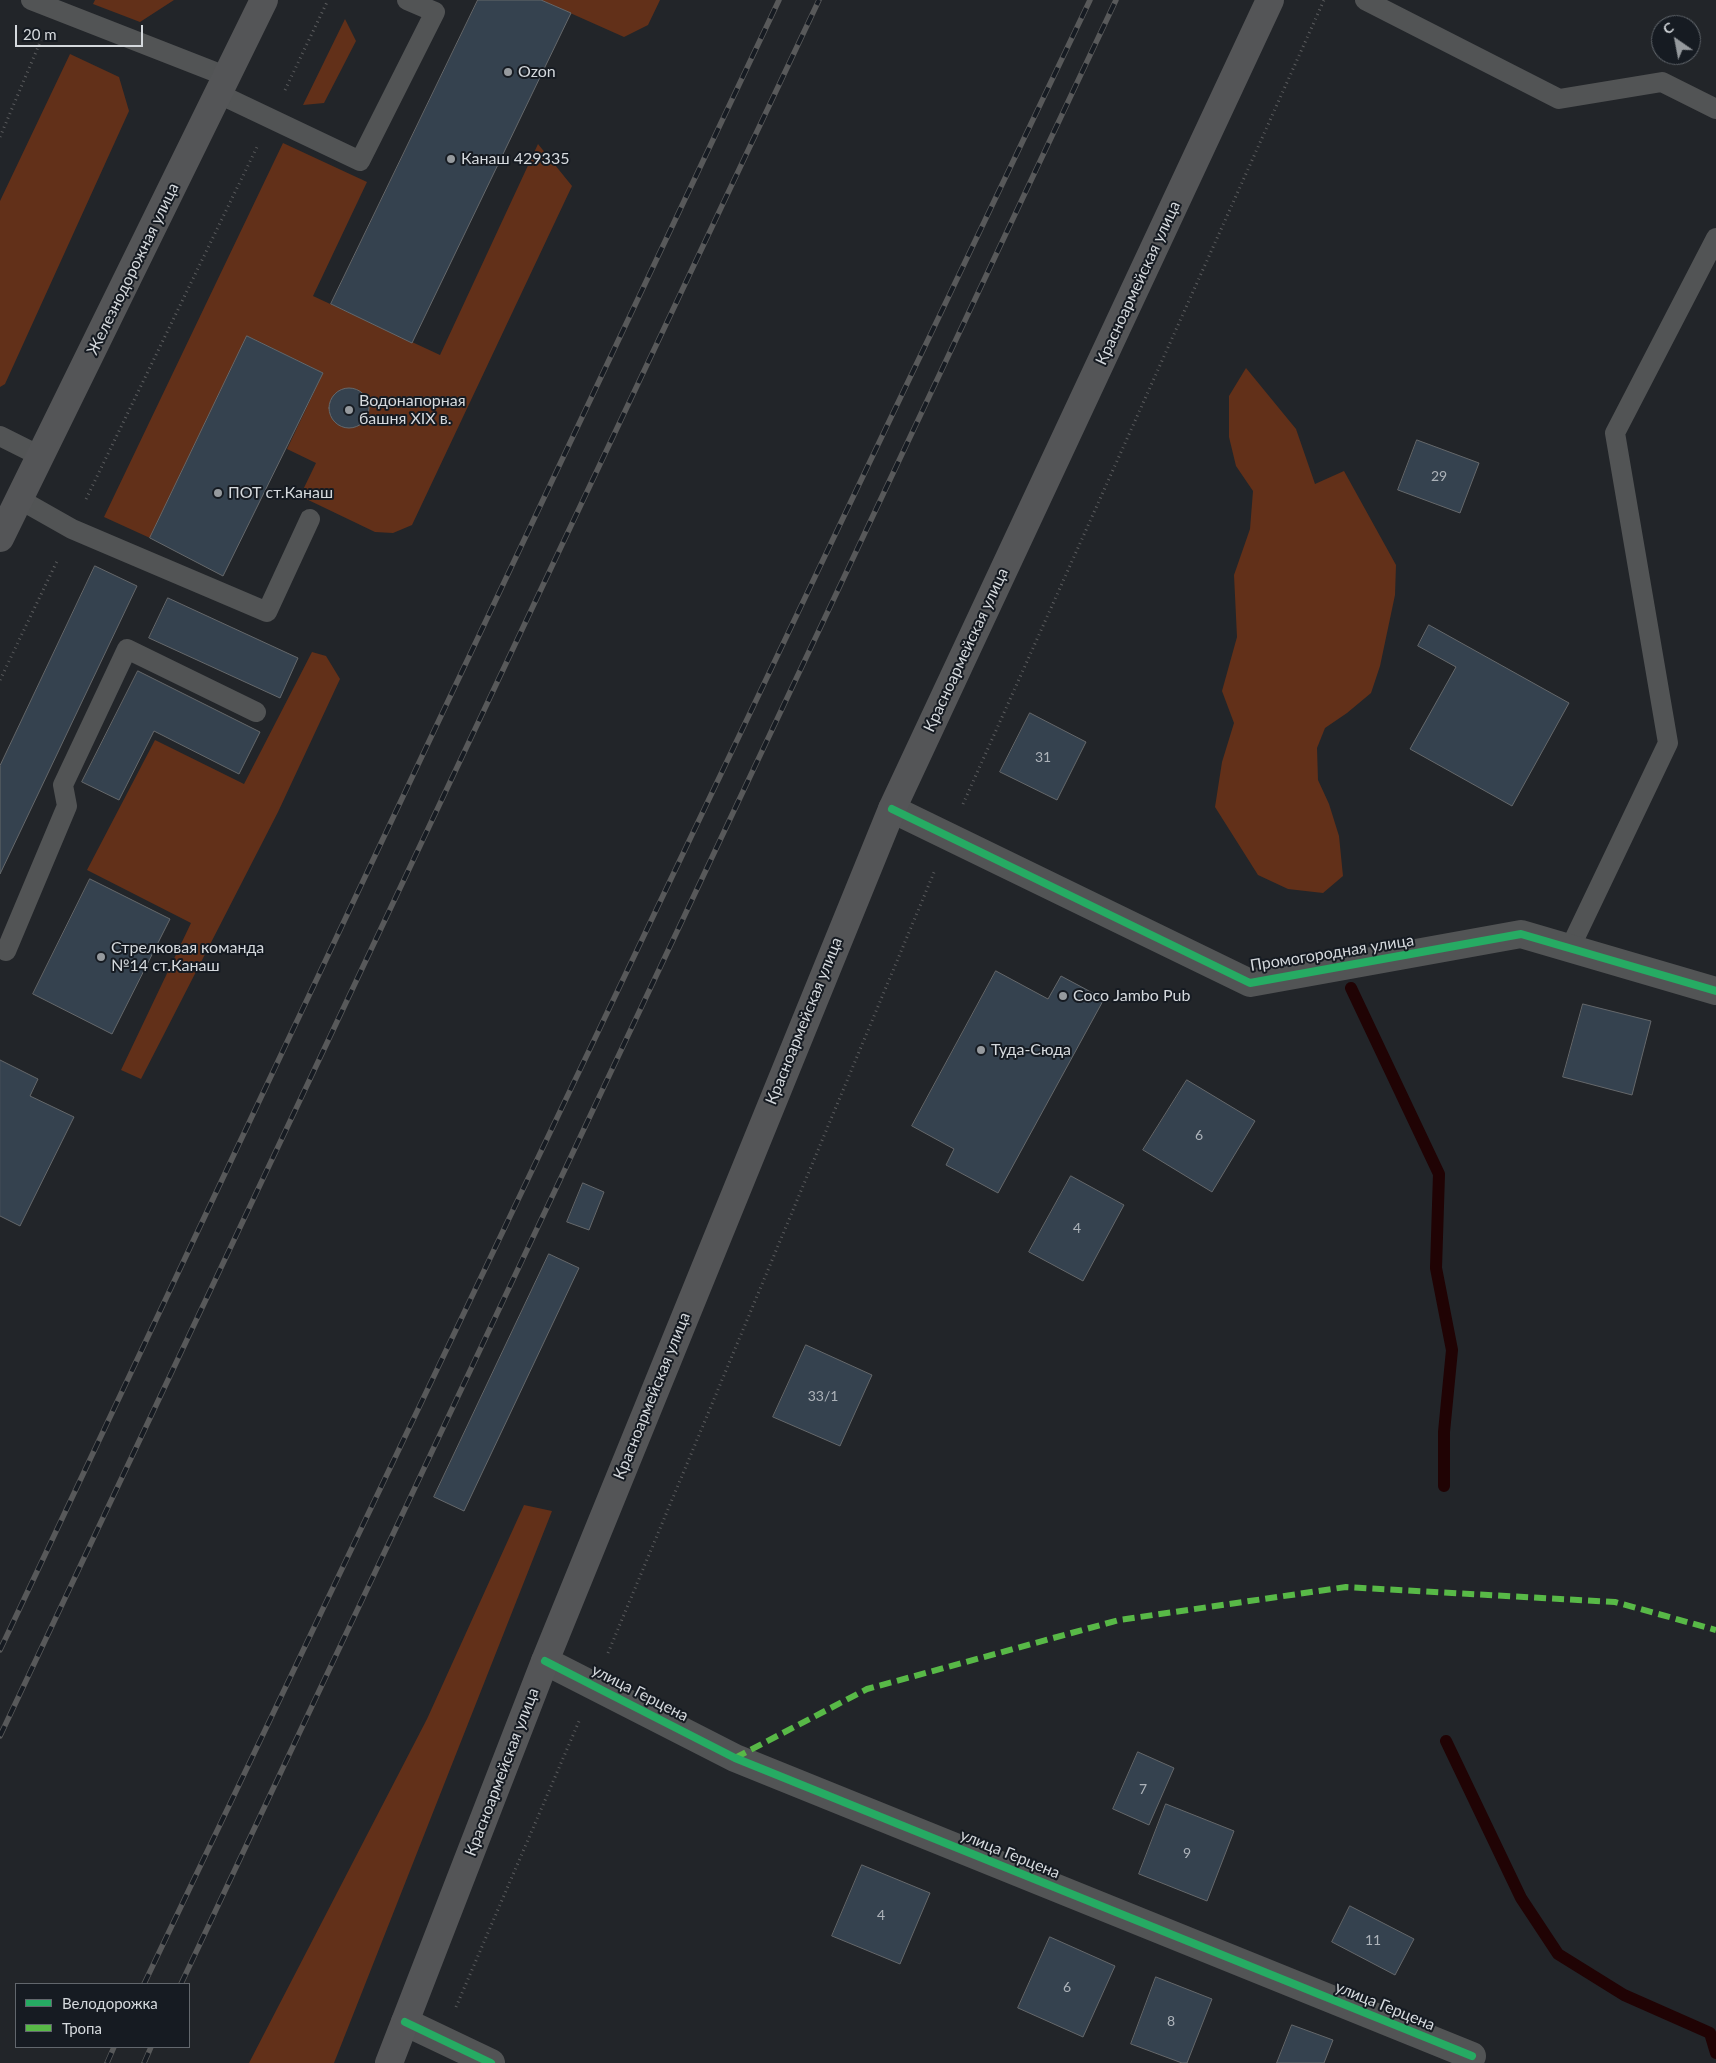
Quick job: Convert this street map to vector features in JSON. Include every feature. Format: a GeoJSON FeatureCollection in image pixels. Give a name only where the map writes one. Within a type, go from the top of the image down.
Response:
{"type":"FeatureCollection","features":[{"type":"Feature","properties":{"kind":"main road","name":"Железнодорожная улица"},"geometry":{"type":"LineString","coordinates":[[0,538],[224,86],[264,0]]}},
{"type":"Feature","properties":{"kind":"main road","name":"Красноармейская улица"},"geometry":{"type":"LineString","coordinates":[[389,2063],[545,1661],[892,809],[1270,0]]}},
{"type":"Feature","properties":{"kind":"street","name":"Промогородная улица"},"geometry":{"type":"LineString","coordinates":[[892,809],[1250,983],[1521,934],[1716,991]]}},
{"type":"Feature","properties":{"kind":"street","name":"улица Герцена"},"geometry":{"type":"LineString","coordinates":[[545,1661],[735,1758],[1472,2056]]}},
{"type":"Feature","properties":{"kind":"street"},"geometry":{"type":"LineString","coordinates":[[405,2022],[491,2063]]}},
{"type":"Feature","properties":{"kind":"lane"},"geometry":{"type":"LineString","coordinates":[[31,0],[54,5],[224,86],[271,117],[360,161],[435,12],[407,0]]}},
{"type":"Feature","properties":{"kind":"lane"},"geometry":{"type":"LineString","coordinates":[[1365,0],[1559,99],[1662,82],[1716,109]]}},
{"type":"Feature","properties":{"kind":"lane"},"geometry":{"type":"LineString","coordinates":[[1570,948],[1668,743],[1615,433],[1716,238]]}},
{"type":"Feature","properties":{"kind":"lane"},"geometry":{"type":"LineString","coordinates":[[0,436],[40,456]]}},
{"type":"Feature","properties":{"kind":"lane"},"geometry":{"type":"LineString","coordinates":[[19,499],[72,529],[267,612],[310,519]]}},
{"type":"Feature","properties":{"kind":"lane"},"geometry":{"type":"LineString","coordinates":[[2,954],[67,806],[63,785],[127,649],[256,712]]}},
{"type":"Feature","properties":{"kind":"path"},"geometry":{"type":"LineString","coordinates":[[0,680],[328,0]]}},
{"type":"Feature","properties":{"kind":"path"},"geometry":{"type":"LineString","coordinates":[[442,2040],[594,1686],[948,837],[1324,0]]}},
{"type":"Feature","properties":{"kind":"path"},"geometry":{"type":"LineString","coordinates":[[0,137],[54,5]]}},
{"type":"Feature","properties":{"kind":"shaded area"},"geometry":{"type":"Polygon","coordinates":[[[95,0],[174,0],[140,22],[93,4],[95,0]]]}},
{"type":"Feature","properties":{"kind":"shaded area"},"geometry":{"type":"Polygon","coordinates":[[[541,0],[660,0],[648,25],[624,37],[541,0]]]}},
{"type":"Feature","properties":{"kind":"shaded area"},"geometry":{"type":"Polygon","coordinates":[[[345,19],[356,41],[324,103],[303,105],[345,19]]]}},
{"type":"Feature","properties":{"kind":"shaded area"},"geometry":{"type":"Polygon","coordinates":[[[70,54],[119,77],[129,111],[5,384],[0,387],[0,201],[70,54]]]}},
{"type":"Feature","properties":{"kind":"shaded area"},"geometry":{"type":"Polygon","coordinates":[[[283,143],[367,182],[313,296],[440,355],[538,144],[572,186],[412,525],[393,533],[375,532],[300,496],[316,463],[287,449],[323,373],[247,336],[150,538],[104,517],[283,143]]]}},
{"type":"Feature","properties":{"kind":"shaded area"},"geometry":{"type":"Polygon","coordinates":[[[1246,368],[1296,429],[1315,484],[1344,471],[1396,565],[1395,595],[1380,666],[1371,693],[1325,728],[1317,748],[1318,780],[1329,804],[1339,836],[1343,876],[1323,893],[1288,889],[1258,875],[1215,807],[1222,762],[1234,723],[1222,691],[1237,637],[1234,575],[1250,529],[1253,491],[1236,466],[1229,437],[1229,396],[1246,368]]]}},
{"type":"Feature","properties":{"kind":"shaded area"},"geometry":{"type":"Polygon","coordinates":[[[312,652],[326,656],[340,679],[278,812],[141,1079],[121,1070],[191,923],[87,870],[155,740],[244,784],[312,652]]]}},
{"type":"Feature","properties":{"kind":"shaded area"},"geometry":{"type":"Polygon","coordinates":[[[524,1505],[552,1511],[334,2063],[249,2063],[427,1719],[524,1505]]]}},
{"type":"Feature","properties":{"kind":"building","name":"Канаш 429335"},"geometry":{"type":"Polygon","coordinates":[[[478,0],[541,0],[571,13],[412,343],[331,304],[478,0]]]}},
{"type":"Feature","properties":{"kind":"building","name":"ПОТ ст.Канаш"},"geometry":{"type":"Polygon","coordinates":[[[247,336],[323,373],[223,576],[150,538],[247,336]]]}},
{"type":"Feature","properties":{"kind":"building","name":"Водонапорная башня XIX в."},"geometry":{"type":"Polygon","coordinates":[[[353,388],[360,391],[366,397],[369,408],[368,416],[360,425],[353,428],[345,428],[338,425],[330,416],[329,404],[332,397],[341,389],[353,388]]]}},
{"type":"Feature","properties":{"kind":"building"},"geometry":{"type":"Polygon","coordinates":[[[1417,440],[1479,463],[1460,513],[1398,490],[1417,440]]]}},
{"type":"Feature","properties":{"kind":"building"},"geometry":{"type":"Polygon","coordinates":[[[95,566],[137,586],[0,874],[0,766],[95,566]]]}},
{"type":"Feature","properties":{"kind":"building"},"geometry":{"type":"Polygon","coordinates":[[[168,598],[298,658],[280,698],[149,638],[168,598]]]}},
{"type":"Feature","properties":{"kind":"building"},"geometry":{"type":"Polygon","coordinates":[[[1429,625],[1569,703],[1512,806],[1410,749],[1456,667],[1418,646],[1429,625]]]}},
{"type":"Feature","properties":{"kind":"building"},"geometry":{"type":"Polygon","coordinates":[[[138,671],[260,732],[239,774],[154,731],[119,800],[82,782],[138,671]]]}},
{"type":"Feature","properties":{"kind":"building"},"geometry":{"type":"Polygon","coordinates":[[[1030,713],[1086,742],[1057,800],[1000,772],[1030,713]]]}},
{"type":"Feature","properties":{"kind":"building","name":"Стрелковая команда №14 ст.Канаш"},"geometry":{"type":"Polygon","coordinates":[[[90,879],[170,919],[112,1034],[33,994],[90,879]]]}},
{"type":"Feature","properties":{"kind":"building"},"geometry":{"type":"Polygon","coordinates":[[[996,971],[1048,999],[1061,976],[1104,999],[998,1193],[946,1165],[954,1149],[912,1126],[996,971]]]}},
{"type":"Feature","properties":{"kind":"building"},"geometry":{"type":"Polygon","coordinates":[[[1583,1004],[1651,1021],[1632,1095],[1563,1077],[1583,1004]]]}},
{"type":"Feature","properties":{"kind":"building"},"geometry":{"type":"Polygon","coordinates":[[[0,1060],[38,1079],[30,1096],[74,1117],[20,1226],[0,1216],[0,1060]]]}},
{"type":"Feature","properties":{"kind":"building"},"geometry":{"type":"Polygon","coordinates":[[[1187,1080],[1255,1121],[1212,1192],[1143,1150],[1187,1080]]]}},
{"type":"Feature","properties":{"kind":"building"},"geometry":{"type":"Polygon","coordinates":[[[1071,1176],[1124,1205],[1083,1281],[1029,1252],[1071,1176]]]}},
{"type":"Feature","properties":{"kind":"building"},"geometry":{"type":"Polygon","coordinates":[[[583,1183],[604,1192],[589,1230],[567,1222],[583,1183]]]}},
{"type":"Feature","properties":{"kind":"building"},"geometry":{"type":"Polygon","coordinates":[[[549,1254],[579,1268],[464,1511],[434,1497],[549,1254]]]}},
{"type":"Feature","properties":{"kind":"building"},"geometry":{"type":"Polygon","coordinates":[[[806,1345],[872,1375],[840,1446],[773,1417],[806,1345]]]}},
{"type":"Feature","properties":{"kind":"building"},"geometry":{"type":"Polygon","coordinates":[[[1138,1752],[1174,1768],[1149,1825],[1113,1809],[1138,1752]]]}},
{"type":"Feature","properties":{"kind":"building"},"geometry":{"type":"Polygon","coordinates":[[[1166,1804],[1234,1831],[1207,1901],[1139,1874],[1166,1804]]]}},
{"type":"Feature","properties":{"kind":"building"},"geometry":{"type":"Polygon","coordinates":[[[862,1865],[930,1893],[900,1964],[832,1936],[862,1865]]]}},
{"type":"Feature","properties":{"kind":"building"},"geometry":{"type":"Polygon","coordinates":[[[1350,1906],[1414,1939],[1395,1975],[1332,1942],[1350,1906]]]}},
{"type":"Feature","properties":{"kind":"building"},"geometry":{"type":"Polygon","coordinates":[[[1050,1937],[1115,1966],[1083,2037],[1018,2008],[1050,1937]]]}},
{"type":"Feature","properties":{"kind":"building"},"geometry":{"type":"Polygon","coordinates":[[[1156,1977],[1212,1999],[1187,2063],[1182,2063],[1131,2044],[1156,1977]]]}},
{"type":"Feature","properties":{"kind":"building"},"geometry":{"type":"Polygon","coordinates":[[[1292,2025],[1333,2040],[1324,2063],[1277,2063],[1292,2025]]]}},
{"type":"Feature","properties":{"kind":"waterway"},"geometry":{"type":"LineString","coordinates":[[1351,988],[1439,1174],[1436,1268],[1452,1350],[1444,1432],[1444,1486]]}},
{"type":"Feature","properties":{"kind":"waterway"},"geometry":{"type":"LineString","coordinates":[[1446,1741],[1521,1898],[1558,1954],[1624,1995],[1710,2033],[1716,2053]]}},
{"type":"Feature","properties":{"kind":"railway"},"geometry":{"type":"LineString","coordinates":[[0,1650],[779,0]]}},
{"type":"Feature","properties":{"kind":"railway"},"geometry":{"type":"LineString","coordinates":[[0,1736],[819,0]]}},
{"type":"Feature","properties":{"kind":"railway"},"geometry":{"type":"LineString","coordinates":[[144,1983],[1090,0]]}},
{"type":"Feature","properties":{"kind":"railway"},"geometry":{"type":"LineString","coordinates":[[181,1983],[1116,0]]}},
{"type":"Feature","properties":{"kind":"railway"},"geometry":{"type":"LineString","coordinates":[[107,2063],[114,2048]]}},
{"type":"Feature","properties":{"kind":"railway"},"geometry":{"type":"LineString","coordinates":[[144,2063],[151,2048]]}},
{"type":"Feature","properties":{"kind":"marked path"},"geometry":{"type":"LineString","coordinates":[[735,1758],[867,1689],[1119,1620],[1346,1587],[1615,1602],[1716,1630]]}},
{"type":"Feature","properties":{"kind":"cycle path"},"geometry":{"type":"LineString","coordinates":[[892,809],[1250,983],[1521,934],[1716,991]]}},
{"type":"Feature","properties":{"kind":"cycle path"},"geometry":{"type":"LineString","coordinates":[[545,1661],[735,1758],[1472,2056]]}},
{"type":"Feature","properties":{"kind":"cycle path"},"geometry":{"type":"LineString","coordinates":[[405,2022],[491,2063]]}},
{"type":"Feature","properties":{"kind":"place","name":"Ozon"},"geometry":{"type":"Point","coordinates":[508,72]}},
{"type":"Feature","properties":{"kind":"place","name":"Канаш 429335"},"geometry":{"type":"Point","coordinates":[451,159]}},
{"type":"Feature","properties":{"kind":"place","name":"Водонапорная башня XIX в."},"geometry":{"type":"Point","coordinates":[349,410]}},
{"type":"Feature","properties":{"kind":"place","name":"ПОТ ст.Канаш"},"geometry":{"type":"Point","coordinates":[218,493]}},
{"type":"Feature","properties":{"kind":"place","name":"Стрелковая команда №14 ст.Канаш"},"geometry":{"type":"Point","coordinates":[101,957]}},
{"type":"Feature","properties":{"kind":"place","name":"Coco Jambo Pub"},"geometry":{"type":"Point","coordinates":[1063,996]}},
{"type":"Feature","properties":{"kind":"place","name":"Туда-Сюда"},"geometry":{"type":"Point","coordinates":[981,1050]}}]}
